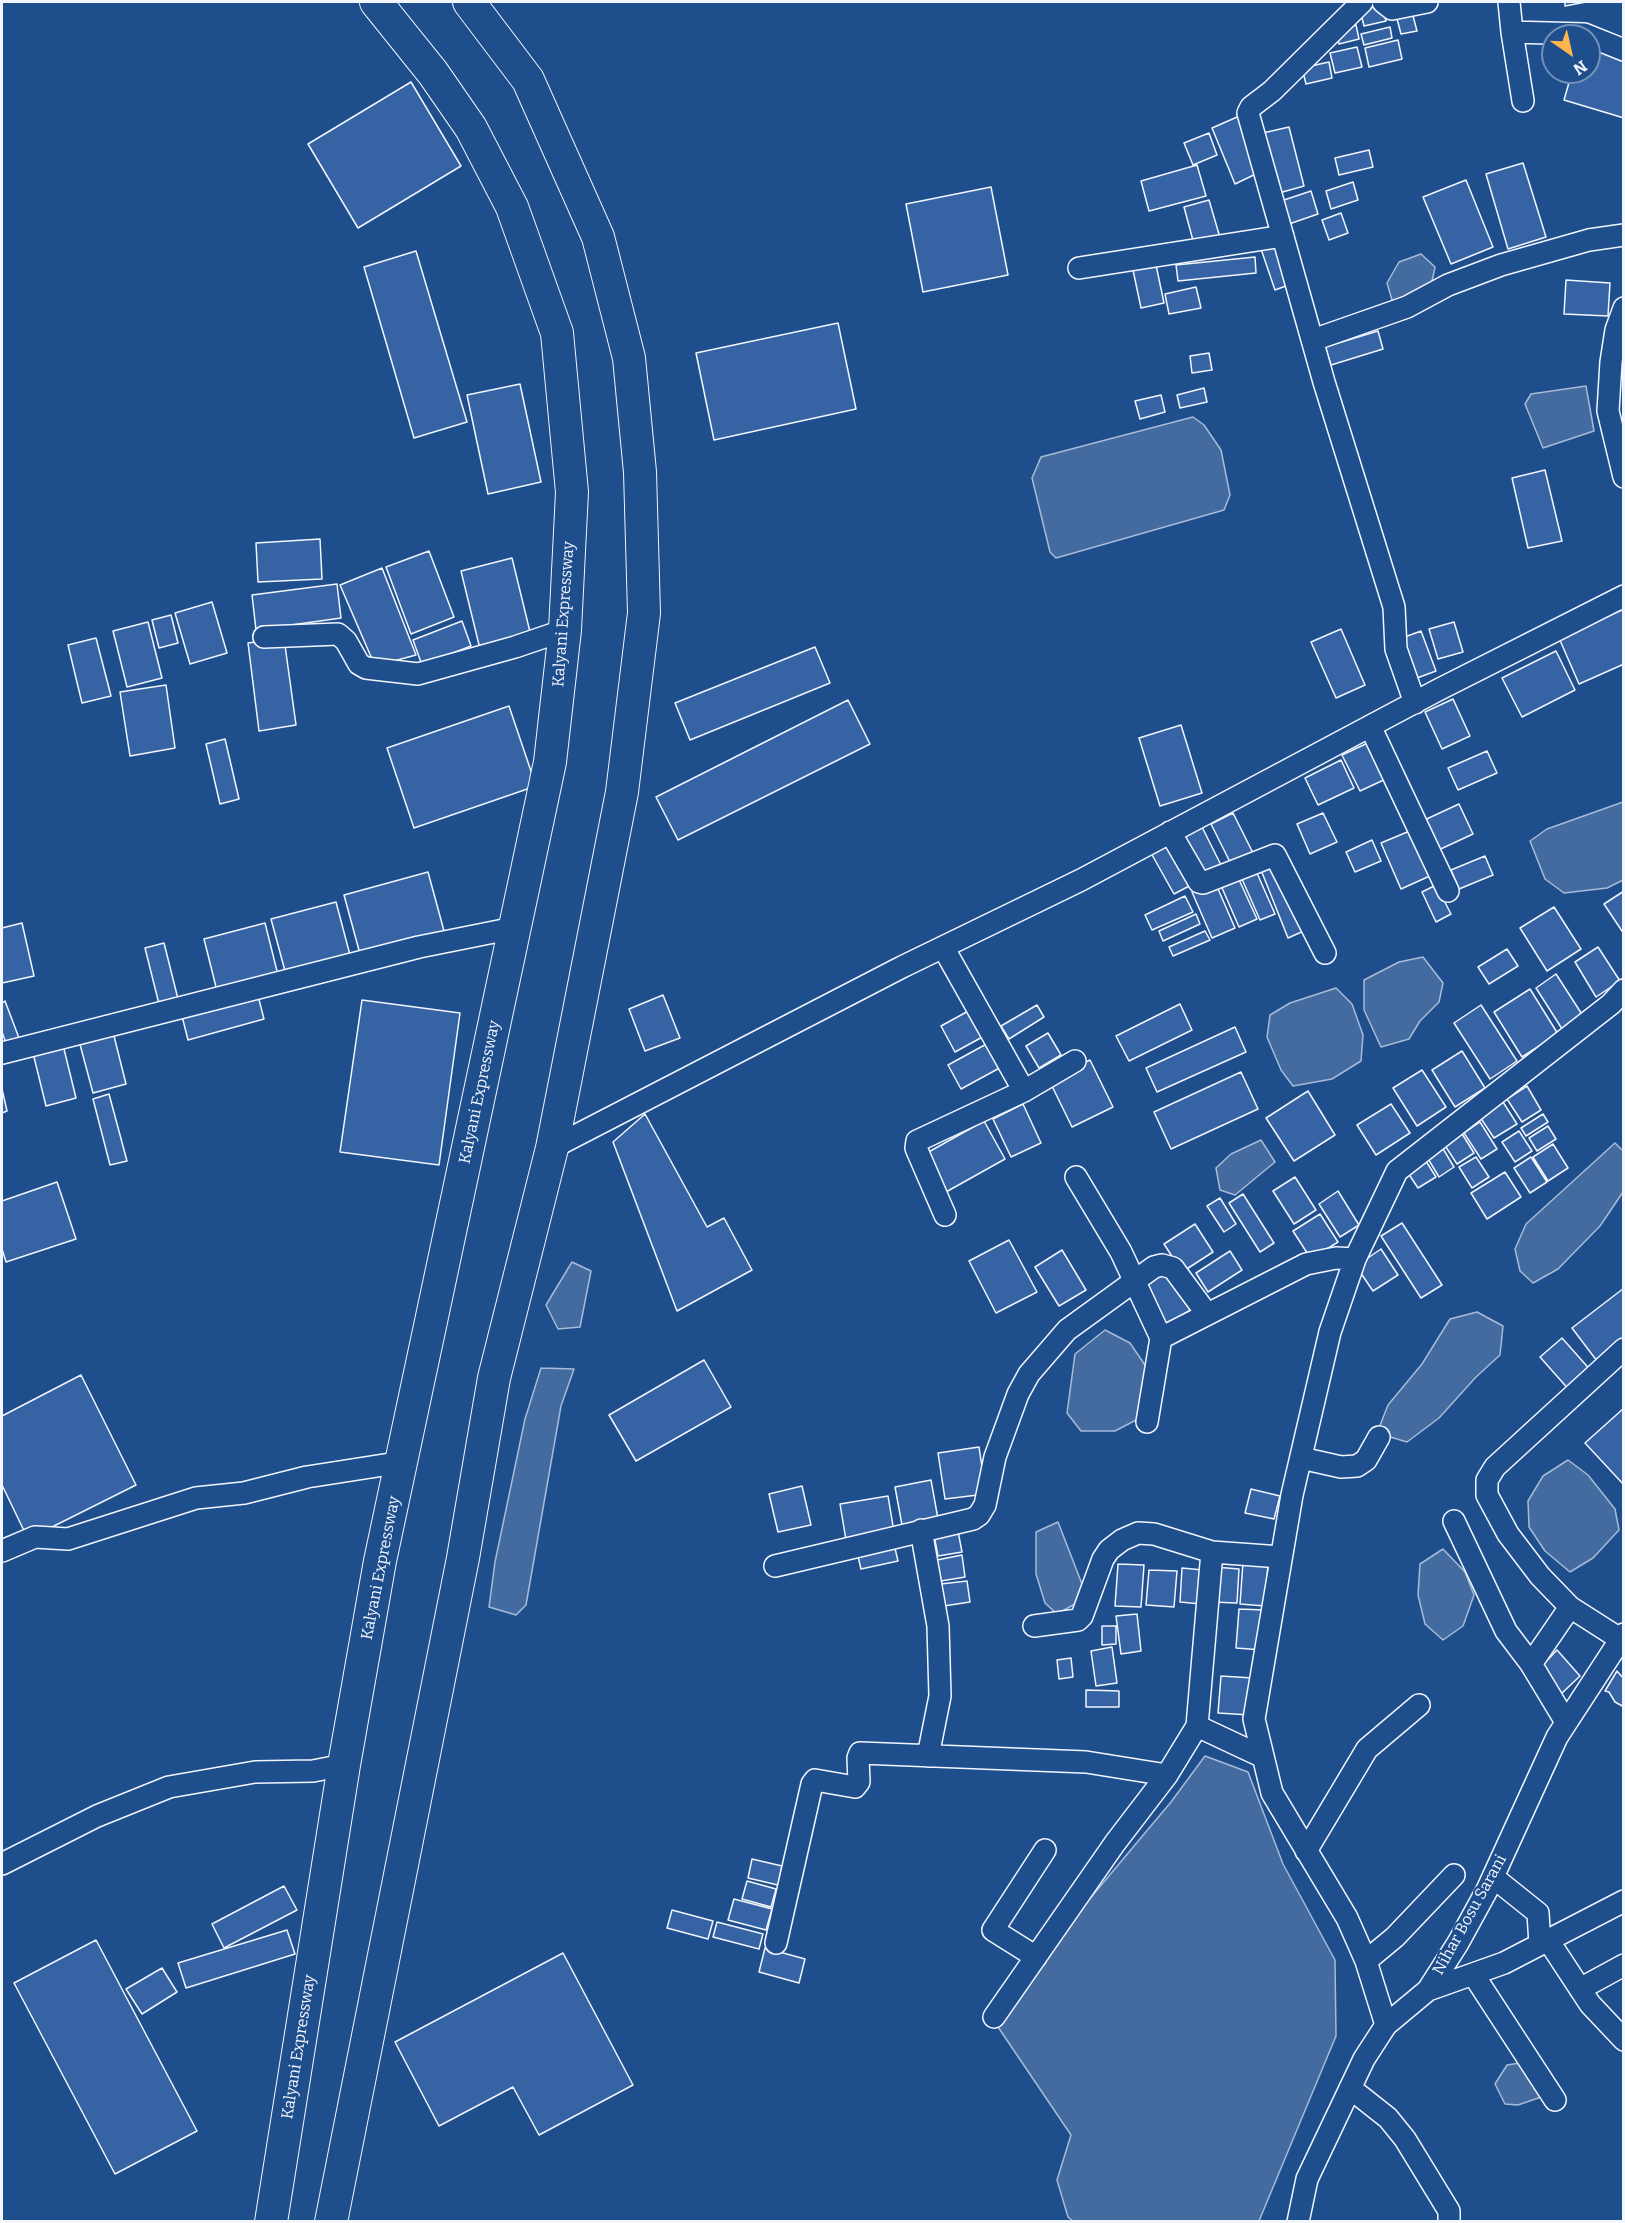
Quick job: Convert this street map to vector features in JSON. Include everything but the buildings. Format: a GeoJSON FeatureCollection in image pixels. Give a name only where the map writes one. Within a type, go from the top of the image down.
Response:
{"type":"FeatureCollection","features":[{"type":"Feature","properties":{"kind":"highway","name":"Kalyani Expressway"},"geometry":{"type":"LineString","coordinates":[[271,2222],[344,1765],[380,1562],[550,762],[565,630],[572,492],[557,333],[512,207],[471,128],[433,73],[376,2]]}},
{"type":"Feature","properties":{"kind":"highway"},"geometry":{"type":"LineString","coordinates":[[331,2222],[463,1558],[494,1378],[552,1148],[623,781],[645,612],[640,471],[629,358],[598,237],[528,80],[469,2]]}},
{"type":"Feature","properties":{"kind":"street"},"geometry":{"type":"LineString","coordinates":[[1362,2],[1272,91],[1249,110],[1313,340],[1394,607],[1396,649],[1415,703]]}},
{"type":"Feature","properties":{"kind":"street"},"geometry":{"type":"LineString","coordinates":[[1383,2],[1392,9],[1427,2]]}},
{"type":"Feature","properties":{"kind":"street"},"geometry":{"type":"LineString","coordinates":[[1509,2],[1523,101]]}},
{"type":"Feature","properties":{"kind":"street"},"geometry":{"type":"LineString","coordinates":[[1512,32],[1584,34],[1623,50]]}},
{"type":"Feature","properties":{"kind":"street"},"geometry":{"type":"LineString","coordinates":[[1313,340],[1407,307],[1448,285],[1501,265],[1589,240],[1623,235]]}},
{"type":"Feature","properties":{"kind":"street"},"geometry":{"type":"LineString","coordinates":[[1079,268],[1283,236]]}},
{"type":"Feature","properties":{"kind":"street"},"geometry":{"type":"LineString","coordinates":[[1623,308],[1616,330],[1611,362],[1608,411],[1623,477]]}},
{"type":"Feature","properties":{"kind":"street"},"geometry":{"type":"LineString","coordinates":[[552,1148],[943,947],[1081,880],[1370,726],[1623,596]]}},
{"type":"Feature","properties":{"kind":"street"},"geometry":{"type":"LineString","coordinates":[[264,637],[338,634],[346,641],[359,664],[366,668],[418,674],[515,647],[565,630]]}},
{"type":"Feature","properties":{"kind":"street"},"geometry":{"type":"LineString","coordinates":[[1370,726],[1448,891]]}},
{"type":"Feature","properties":{"kind":"street"},"geometry":{"type":"LineString","coordinates":[[1170,832],[1199,882],[1203,883],[1275,855],[1325,953]]}},
{"type":"Feature","properties":{"kind":"street"},"geometry":{"type":"LineString","coordinates":[[2,1053],[379,957],[514,928]]}},
{"type":"Feature","properties":{"kind":"street"},"geometry":{"type":"LineString","coordinates":[[943,947],[1024,1091]]}},
{"type":"Feature","properties":{"kind":"street"},"geometry":{"type":"LineString","coordinates":[[1386,2025],[1366,1961],[1347,1918],[1272,1793],[1254,1719],[1281,1557],[1301,1458],[1330,1332],[1355,1259],[1392,1180],[1405,1162],[1611,1004],[1623,990]]}},
{"type":"Feature","properties":{"kind":"street"},"geometry":{"type":"LineString","coordinates":[[945,1215],[916,1148],[917,1141],[1024,1091],[1075,1061]]}},
{"type":"Feature","properties":{"kind":"street"},"geometry":{"type":"LineString","coordinates":[[1076,1177],[1121,1252],[1161,1338],[1151,1385],[1147,1422]]}},
{"type":"Feature","properties":{"kind":"street"},"geometry":{"type":"LineString","coordinates":[[1161,1338],[1306,1264],[1335,1258],[1355,1259]]}},
{"type":"Feature","properties":{"kind":"street"},"geometry":{"type":"LineString","coordinates":[[775,1566],[973,1519],[979,1515],[985,1505],[995,1457],[1018,1394],[1029,1374],[1066,1330],[1154,1267],[1169,1266],[1178,1273],[1207,1314]]}},
{"type":"Feature","properties":{"kind":"street"},"geometry":{"type":"LineString","coordinates":[[1622,1636],[1570,1607],[1540,1576],[1508,1534],[1487,1495],[1487,1479],[1495,1467],[1623,1349]]}},
{"type":"Feature","properties":{"kind":"street"},"geometry":{"type":"LineString","coordinates":[[1301,1458],[1341,1467],[1357,1466],[1366,1460],[1379,1437]]}},
{"type":"Feature","properties":{"kind":"street"},"geometry":{"type":"LineString","coordinates":[[2,1551],[35,1538],[68,1539],[196,1498],[244,1493],[307,1477],[403,1462]]}},
{"type":"Feature","properties":{"kind":"street"},"geometry":{"type":"LineString","coordinates":[[1454,1521],[1506,1631],[1531,1664],[1566,1722]]}},
{"type":"Feature","properties":{"kind":"street"},"geometry":{"type":"LineString","coordinates":[[921,1530],[938,1626],[940,1696],[928,1756]]}},
{"type":"Feature","properties":{"kind":"street"},"geometry":{"type":"LineString","coordinates":[[1034,1626],[1070,1623],[1082,1616],[1103,1559],[1116,1544],[1130,1536],[1154,1534],[1212,1552],[1281,1557]]}},
{"type":"Feature","properties":{"kind":"street"},"geometry":{"type":"LineString","coordinates":[[994,2017],[1115,1843],[1167,1775],[1197,1726],[1212,1552]]}},
{"type":"Feature","properties":{"kind":"street"},"geometry":{"type":"LineString","coordinates":[[1531,1664],[1570,1607]]}},
{"type":"Feature","properties":{"kind":"street","name":"Nihar Bosu Sarani"},"geometry":{"type":"LineString","coordinates":[[1298,2222],[1307,2180],[1364,2059],[1386,2025],[1428,1990],[1458,1943],[1566,1722],[1622,1636]]}},
{"type":"Feature","properties":{"kind":"street"},"geometry":{"type":"LineString","coordinates":[[1306,1851],[1366,1749],[1419,1705]]}},
{"type":"Feature","properties":{"kind":"street"},"geometry":{"type":"LineString","coordinates":[[1197,1726],[1263,1757]]}},
{"type":"Feature","properties":{"kind":"street"},"geometry":{"type":"LineString","coordinates":[[776,1943],[813,1782],[855,1787],[859,1782],[858,1758],[860,1753],[866,1751],[928,1756],[1086,1762],[1167,1775]]}},
{"type":"Feature","properties":{"kind":"street"},"geometry":{"type":"LineString","coordinates":[[2,1864],[97,1816],[168,1787],[255,1772],[313,1771],[344,1765]]}},
{"type":"Feature","properties":{"kind":"street"},"geometry":{"type":"LineString","coordinates":[[1036,1957],[993,1929],[1045,1850]]}},
{"type":"Feature","properties":{"kind":"street"},"geometry":{"type":"LineString","coordinates":[[1366,1961],[1395,1937],[1454,1875]]}},
{"type":"Feature","properties":{"kind":"street"},"geometry":{"type":"LineString","coordinates":[[1492,1877],[1538,1913],[1544,1942],[1623,2040]]}},
{"type":"Feature","properties":{"kind":"street"},"geometry":{"type":"LineString","coordinates":[[1428,1990],[1504,1963],[1623,1901]]}},
{"type":"Feature","properties":{"kind":"street"},"geometry":{"type":"LineString","coordinates":[[1581,1989],[1623,1965]]}},
{"type":"Feature","properties":{"kind":"street"},"geometry":{"type":"LineString","coordinates":[[1473,1974],[1555,2100]]}},
{"type":"Feature","properties":{"kind":"street"},"geometry":{"type":"LineString","coordinates":[[1350,2088],[1388,2118],[1405,2139],[1449,2211],[1449,2222]]}},
{"type":"Feature","properties":{"kind":"water"},"geometry":{"type":"Polygon","coordinates":[[[1421,254],[1435,267],[1431,286],[1415,302],[1392,300],[1387,283],[1399,262],[1421,254]]]}},
{"type":"Feature","properties":{"kind":"water"},"geometry":{"type":"Polygon","coordinates":[[[1586,386],[1594,431],[1543,448],[1525,404],[1531,394],[1586,386]]]}},
{"type":"Feature","properties":{"kind":"water"},"geometry":{"type":"Polygon","coordinates":[[[1193,417],[1204,425],[1221,450],[1230,495],[1224,510],[1056,558],[1050,552],[1032,478],[1041,457],[1193,417]]]}},
{"type":"Feature","properties":{"kind":"water"},"geometry":{"type":"Polygon","coordinates":[[[1623,802],[1623,880],[1607,888],[1564,893],[1545,879],[1530,841],[1547,829],[1623,802]]]}},
{"type":"Feature","properties":{"kind":"water"},"geometry":{"type":"Polygon","coordinates":[[[1423,957],[1443,983],[1439,1002],[1420,1021],[1409,1039],[1381,1047],[1364,1010],[1364,980],[1399,962],[1423,957]]]}},
{"type":"Feature","properties":{"kind":"water"},"geometry":{"type":"Polygon","coordinates":[[[1336,988],[1352,1004],[1363,1035],[1361,1061],[1332,1079],[1293,1086],[1281,1070],[1267,1037],[1270,1015],[1290,1003],[1336,988]]]}},
{"type":"Feature","properties":{"kind":"water"},"geometry":{"type":"Polygon","coordinates":[[[1261,1140],[1275,1162],[1235,1195],[1220,1190],[1216,1168],[1231,1154],[1261,1140]]]}},
{"type":"Feature","properties":{"kind":"water"},"geometry":{"type":"Polygon","coordinates":[[[1615,1143],[1623,1151],[1623,1192],[1600,1226],[1558,1269],[1533,1283],[1520,1271],[1515,1249],[1526,1224],[1615,1143]]]}},
{"type":"Feature","properties":{"kind":"water"},"geometry":{"type":"Polygon","coordinates":[[[572,1262],[591,1271],[580,1327],[558,1329],[546,1305],[572,1262]]]}},
{"type":"Feature","properties":{"kind":"water"},"geometry":{"type":"Polygon","coordinates":[[[1477,1312],[1503,1326],[1500,1355],[1476,1377],[1439,1418],[1407,1442],[1377,1433],[1388,1405],[1422,1364],[1450,1319],[1477,1312]]]}},
{"type":"Feature","properties":{"kind":"water"},"geometry":{"type":"Polygon","coordinates":[[[1105,1330],[1130,1343],[1147,1368],[1138,1419],[1115,1431],[1081,1431],[1067,1413],[1075,1354],[1105,1330]]]}},
{"type":"Feature","properties":{"kind":"water"},"geometry":{"type":"Polygon","coordinates":[[[541,1368],[574,1369],[561,1406],[526,1605],[516,1615],[489,1607],[495,1562],[525,1419],[541,1368]]]}},
{"type":"Feature","properties":{"kind":"water"},"geometry":{"type":"Polygon","coordinates":[[[1568,1460],[1588,1475],[1615,1509],[1619,1530],[1593,1558],[1570,1572],[1545,1551],[1529,1527],[1528,1501],[1543,1476],[1568,1460]]]}},
{"type":"Feature","properties":{"kind":"water"},"geometry":{"type":"Polygon","coordinates":[[[1058,1522],[1082,1584],[1075,1604],[1057,1614],[1045,1603],[1036,1574],[1036,1532],[1058,1522]]]}},
{"type":"Feature","properties":{"kind":"water"},"geometry":{"type":"Polygon","coordinates":[[[1443,1549],[1465,1572],[1474,1595],[1463,1626],[1443,1640],[1425,1624],[1418,1595],[1420,1564],[1443,1549]]]}},
{"type":"Feature","properties":{"kind":"water"},"geometry":{"type":"Polygon","coordinates":[[[1205,1756],[1248,1772],[1283,1864],[1335,1960],[1336,2036],[1259,2221],[1073,2221],[1068,2217],[1057,2180],[1071,2135],[996,2024],[1061,1933],[1171,1802],[1205,1756]]]}},
{"type":"Feature","properties":{"kind":"water"},"geometry":{"type":"Polygon","coordinates":[[[1533,2061],[1547,2095],[1518,2105],[1505,2104],[1495,2084],[1507,2065],[1533,2061]]]}}]}
